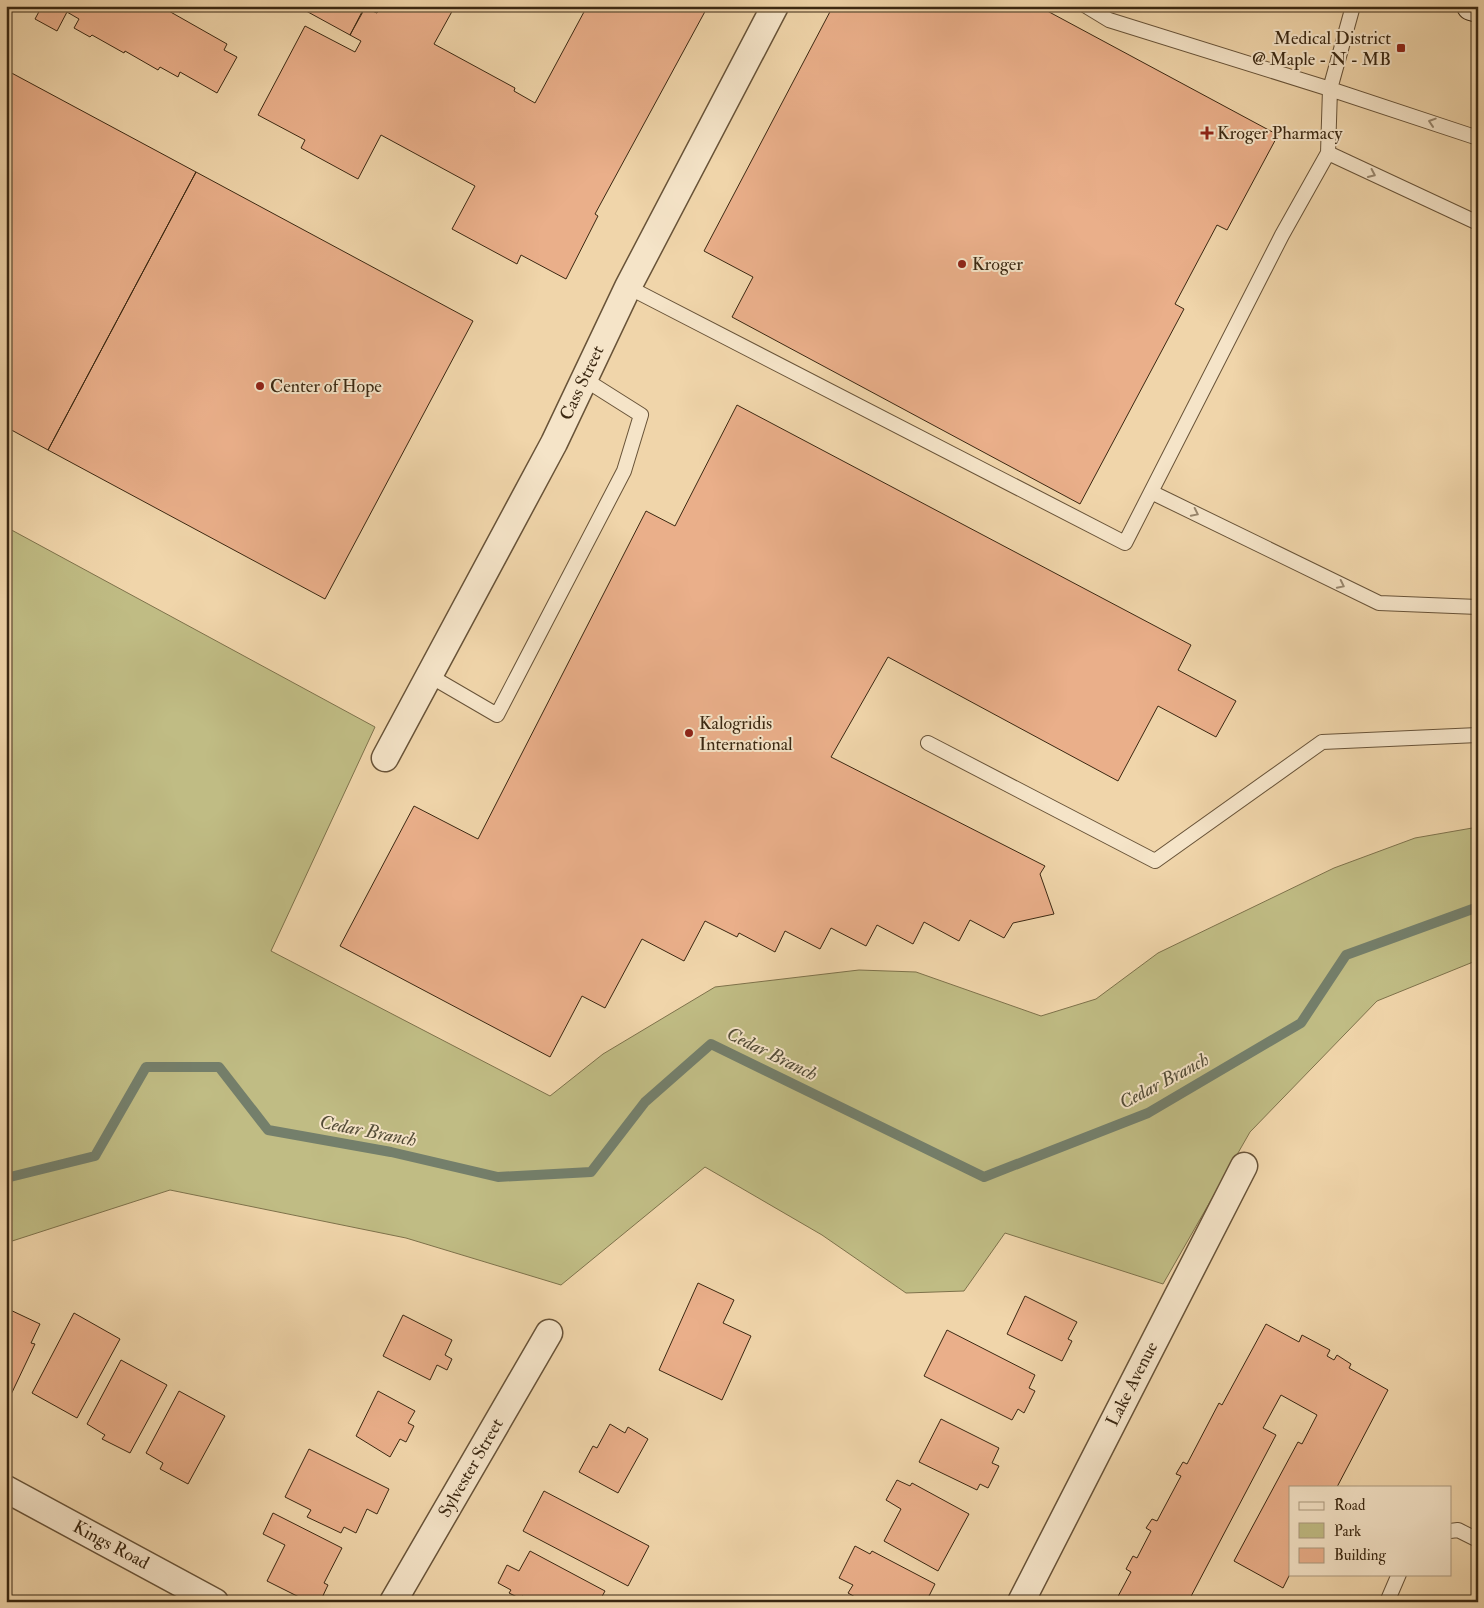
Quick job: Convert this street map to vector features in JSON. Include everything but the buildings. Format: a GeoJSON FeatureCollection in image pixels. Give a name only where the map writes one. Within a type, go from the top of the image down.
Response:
{"type":"FeatureCollection","features":[{"type":"Feature","properties":{"kind":"main road"},"geometry":{"type":"LineString","coordinates":[[1471,6],[1478,8]]}},
{"type":"Feature","properties":{"kind":"street","name":"Cass Street"},"geometry":{"type":"LineString","coordinates":[[385,758],[554,443],[628,287],[775,6]]}},
{"type":"Feature","properties":{"kind":"street","name":"Lake Avenue"},"geometry":{"type":"LineString","coordinates":[[1021,1602],[1244,1166]]}},
{"type":"Feature","properties":{"kind":"street","name":"Sylvester Street"},"geometry":{"type":"LineString","coordinates":[[393,1602],[549,1333]]}},
{"type":"Feature","properties":{"kind":"street","name":"Kings Road"},"geometry":{"type":"LineString","coordinates":[[6,1489],[215,1602]]}},
{"type":"Feature","properties":{"kind":"lane"},"geometry":{"type":"LineString","coordinates":[[1086,6],[1109,20],[1330,88],[1478,138]]}},
{"type":"Feature","properties":{"kind":"lane"},"geometry":{"type":"LineString","coordinates":[[628,287],[1125,543],[1282,235],[1328,154],[1330,88],[1353,6]]}},
{"type":"Feature","properties":{"kind":"lane"},"geometry":{"type":"LineString","coordinates":[[1328,154],[1478,223]]}},
{"type":"Feature","properties":{"kind":"lane"},"geometry":{"type":"LineString","coordinates":[[430,676],[497,715],[624,471],[641,415],[584,379]]}},
{"type":"Feature","properties":{"kind":"lane"},"geometry":{"type":"LineString","coordinates":[[1151,492],[1379,603],[1478,607]]}},
{"type":"Feature","properties":{"kind":"lane"},"geometry":{"type":"LineString","coordinates":[[928,743],[1155,862],[1322,742],[1478,735]]}},
{"type":"Feature","properties":{"kind":"lane"},"geometry":{"type":"LineString","coordinates":[[1452,1531],[1458,1530],[1478,1540]]}},
{"type":"Feature","properties":{"kind":"lane"},"geometry":{"type":"LineString","coordinates":[[1386,1602],[1398,1576]]}},
{"type":"Feature","properties":{"kind":"green space"},"geometry":{"type":"Polygon","coordinates":[[[6,527],[375,727],[271,951],[550,1096],[603,1054],[715,987],[859,970],[916,972],[1041,1016],[1096,999],[1158,953],[1334,868],[1415,838],[1478,827],[1478,960],[1377,1001],[1250,1132],[1163,1284],[1005,1233],[964,1291],[906,1293],[822,1235],[705,1167],[561,1285],[406,1238],[170,1190],[6,1243],[6,527]]]}},
{"type":"Feature","properties":{"kind":"waterway","name":"Cedar Branch"},"geometry":{"type":"LineString","coordinates":[[6,1178],[95,1156],[146,1067],[219,1067],[268,1130],[391,1152],[498,1177],[591,1172],[645,1102],[711,1044],[984,1177],[1148,1113],[1301,1023],[1346,955],[1478,907]]}},
{"type":"Feature","properties":{"kind":"place","name":"Medical District @ Maple - N - MB"},"geometry":{"type":"Point","coordinates":[1401,48]}},
{"type":"Feature","properties":{"kind":"place","name":"Kroger Pharmacy"},"geometry":{"type":"Point","coordinates":[1207,133]}},
{"type":"Feature","properties":{"kind":"place","name":"Kroger"},"geometry":{"type":"Point","coordinates":[962,264]}},
{"type":"Feature","properties":{"kind":"place","name":"Center of Hope"},"geometry":{"type":"Point","coordinates":[260,386]}},
{"type":"Feature","properties":{"kind":"place","name":"Kalogridis International"},"geometry":{"type":"Point","coordinates":[689,733]}}]}
